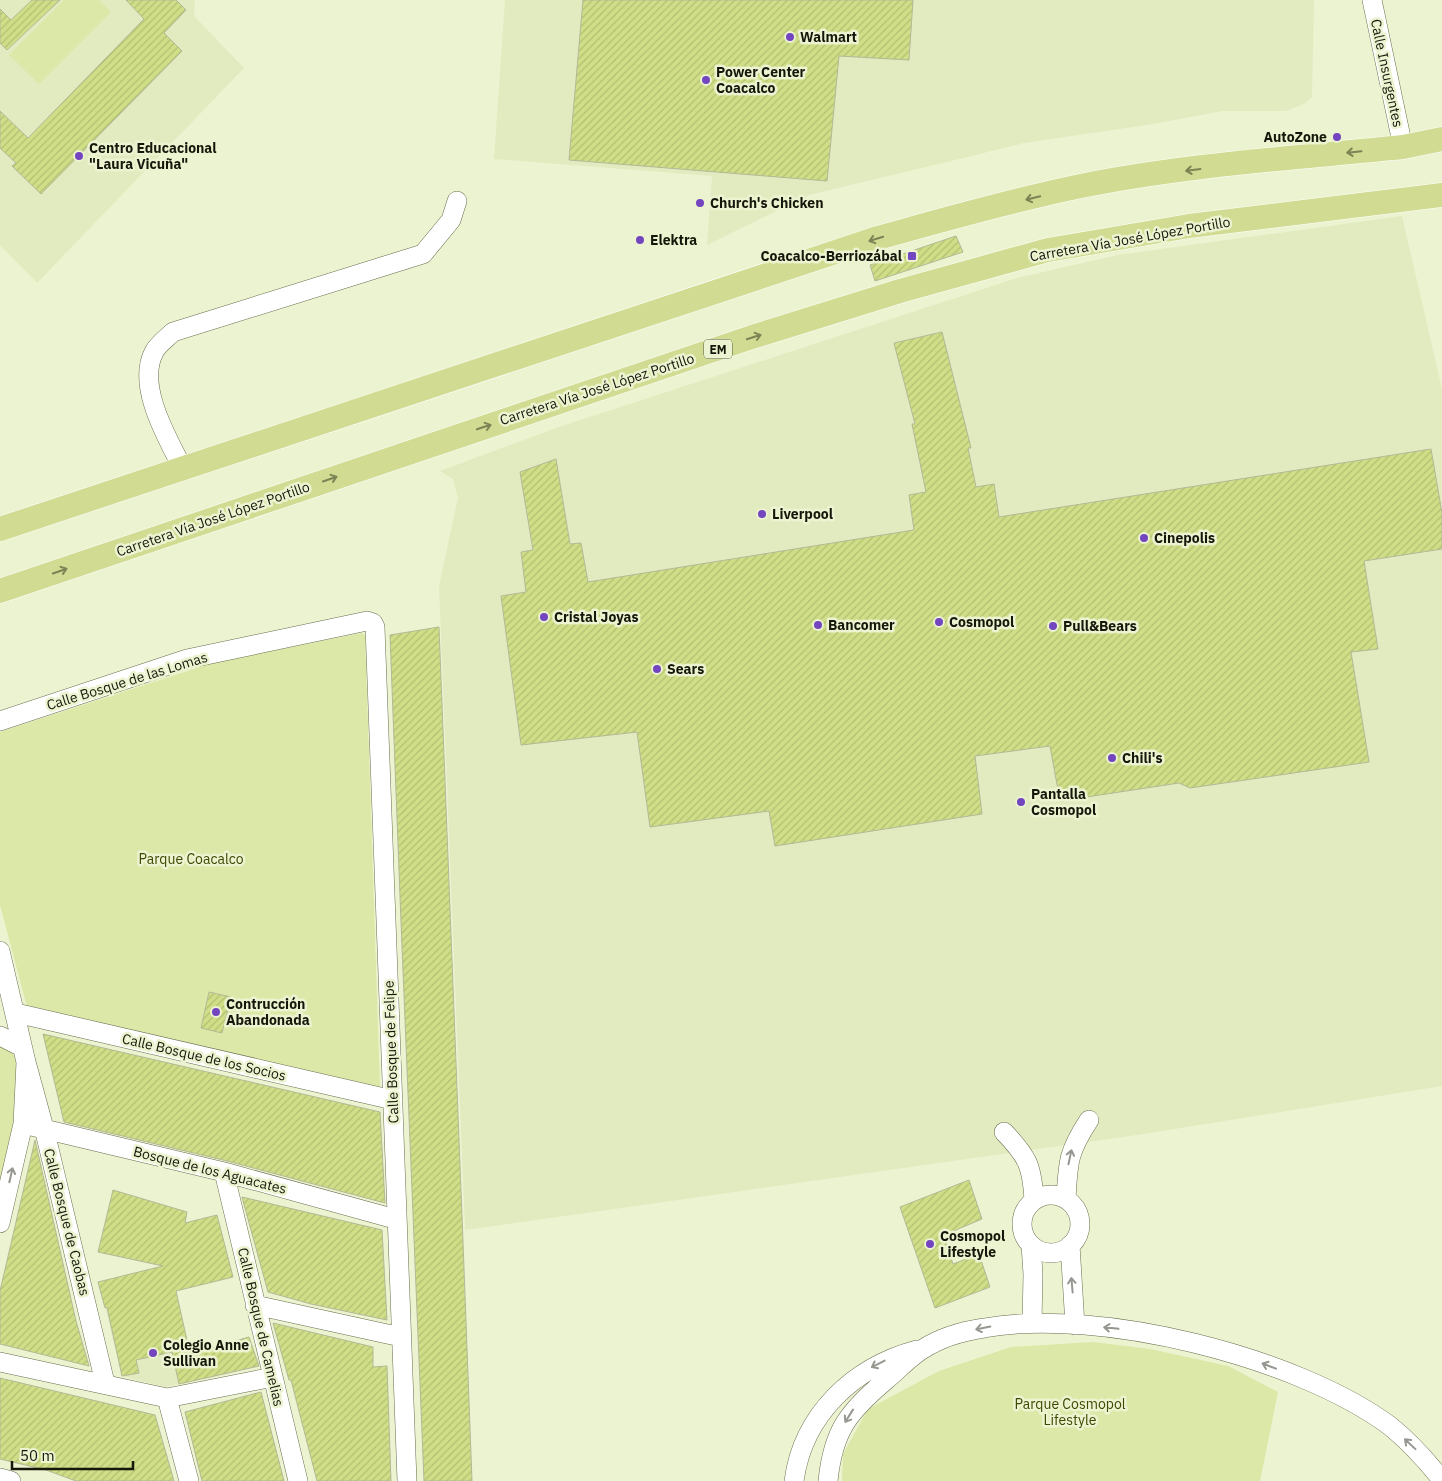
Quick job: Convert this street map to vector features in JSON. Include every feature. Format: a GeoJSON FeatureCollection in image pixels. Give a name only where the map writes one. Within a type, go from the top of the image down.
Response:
{"type":"FeatureCollection","features":[{"type":"Feature","properties":{"kind":"main road"},"geometry":{"type":"LineString","coordinates":[[0,529],[878,238],[972,212],[1076,187],[1162,174],[1402,147],[1442,139]]}},
{"type":"Feature","properties":{"kind":"main road","name":"Carretera Vía José López Portillo"},"geometry":{"type":"LineString","coordinates":[[5,592],[752,337],[900,291],[1048,250],[1189,226],[1442,195]]}},
{"type":"Feature","properties":{"kind":"street","name":"Calle Insurgentes"},"geometry":{"type":"LineString","coordinates":[[1372,0],[1402,147]]}},
{"type":"Feature","properties":{"kind":"street"},"geometry":{"type":"LineString","coordinates":[[183,469],[158,420],[148,374],[154,351],[172,332],[423,254],[451,220],[457,201]]}},
{"type":"Feature","properties":{"kind":"street","name":"Calle Bosque de las Lomas"},"geometry":{"type":"LineString","coordinates":[[0,722],[187,659],[367,621],[373,623]]}},
{"type":"Feature","properties":{"kind":"street","name":"Calle Bosque de Felipe"},"geometry":{"type":"LineString","coordinates":[[373,623],[375,627],[393,1100],[395,1219],[407,1481]]}},
{"type":"Feature","properties":{"kind":"street"},"geometry":{"type":"LineString","coordinates":[[0,1223],[23,1124],[24,1054],[16,1013],[1,960]]}},
{"type":"Feature","properties":{"kind":"street","name":"Calle Bosque de los Socios"},"geometry":{"type":"LineString","coordinates":[[16,1013],[393,1100]]}},
{"type":"Feature","properties":{"kind":"street"},"geometry":{"type":"LineString","coordinates":[[0,1036],[24,1054]]}},
{"type":"Feature","properties":{"kind":"street","name":"Calle Bosque de Caobas"},"geometry":{"type":"LineString","coordinates":[[24,1054],[44,1128],[105,1383]]}},
{"type":"Feature","properties":{"kind":"street"},"geometry":{"type":"LineString","coordinates":[[1066,1200],[1070,1156],[1074,1144],[1089,1120]]}},
{"type":"Feature","properties":{"kind":"street","name":"Bosque de los Aguacates"},"geometry":{"type":"LineString","coordinates":[[23,1124],[224,1172],[395,1219]]}},
{"type":"Feature","properties":{"kind":"street"},"geometry":{"type":"LineString","coordinates":[[1004,1132],[1028,1161],[1032,1174],[1034,1200]]}},
{"type":"Feature","properties":{"kind":"street","name":"Calle Bosque de Camelias"},"geometry":{"type":"LineString","coordinates":[[224,1172],[298,1481]]}},
{"type":"Feature","properties":{"kind":"street"},"geometry":{"type":"LineString","coordinates":[[1030,1245],[1048,1253],[1058,1252],[1070,1245],[1078,1234],[1080,1224],[1073,1206],[1066,1200],[1047,1195],[1034,1200],[1025,1210],[1022,1220],[1025,1238],[1030,1245],[1033,1274],[1032,1323]]}},
{"type":"Feature","properties":{"kind":"street"},"geometry":{"type":"LineString","coordinates":[[1070,1245],[1075,1325]]}},
{"type":"Feature","properties":{"kind":"street"},"geometry":{"type":"LineString","coordinates":[[256,1305],[401,1337]]}},
{"type":"Feature","properties":{"kind":"street"},"geometry":{"type":"LineString","coordinates":[[794,1481],[801,1450],[821,1413],[836,1395],[862,1373],[880,1362],[982,1328],[1032,1323],[1075,1325],[1138,1332],[1194,1343],[1252,1359],[1301,1378],[1358,1406],[1389,1426],[1411,1444],[1442,1480]]}},
{"type":"Feature","properties":{"kind":"street"},"geometry":{"type":"LineString","coordinates":[[828,1481],[835,1444],[854,1409],[923,1348]]}},
{"type":"Feature","properties":{"kind":"street"},"geometry":{"type":"LineString","coordinates":[[0,1362],[168,1398],[273,1377]]}},
{"type":"Feature","properties":{"kind":"street"},"geometry":{"type":"LineString","coordinates":[[168,1398],[189,1481]]}},
{"type":"Feature","properties":{"kind":"street"},"geometry":{"type":"LineString","coordinates":[[0,1478],[11,1481]]}},
{"type":"Feature","properties":{"kind":"shaded area","name":"Centro Educacional \"Laura Vicuña\""},"geometry":{"type":"Polygon","coordinates":[[[0,0],[195,0],[194,16],[244,68],[37,283],[0,245],[0,0]]]}},
{"type":"Feature","properties":{"kind":"shaded area"},"geometry":{"type":"Polygon","coordinates":[[[505,0],[1314,0],[1312,97],[1304,104],[1286,111],[1222,111],[1153,124],[1024,143],[809,195],[707,245],[712,176],[494,159],[505,0]]]}},
{"type":"Feature","properties":{"kind":"shaded area"},"geometry":{"type":"Polygon","coordinates":[[[1402,216],[1442,389],[1442,1086],[1137,1135],[465,1230],[439,586],[458,498],[453,479],[440,471],[559,427],[1017,278],[1118,255],[1402,216]]]}},
{"type":"Feature","properties":{"kind":"shaded area","name":"Colegio Anne Sullivan"},"geometry":{"type":"Polygon","coordinates":[[[177,1295],[197,1380],[165,1387],[122,1376],[105,1308],[112,1312],[177,1295]]]}},
{"type":"Feature","properties":{"kind":"green space"},"geometry":{"type":"Polygon","coordinates":[[[64,0],[99,0],[111,12],[39,84],[9,55],[64,0]]]}},
{"type":"Feature","properties":{"kind":"green space","name":"Parque Coacalco"},"geometry":{"type":"Polygon","coordinates":[[[362,633],[365,635],[380,1087],[27,1007],[0,905],[0,732],[212,663],[362,633]]]}},
{"type":"Feature","properties":{"kind":"green space"},"geometry":{"type":"Polygon","coordinates":[[[0,1042],[8,1047],[18,1060],[16,1123],[0,1194],[0,1042]]]}},
{"type":"Feature","properties":{"kind":"green space","name":"Parque Cosmopol Lifestyle"},"geometry":{"type":"Polygon","coordinates":[[[1093,1342],[1150,1349],[1228,1366],[1278,1392],[1260,1481],[842,1481],[843,1454],[868,1409],[939,1371],[1011,1347],[1093,1342]]]}},
{"type":"Feature","properties":{"kind":"building"},"geometry":{"type":"Polygon","coordinates":[[[32,0],[60,0],[7,50],[0,43],[0,9],[11,20],[32,0]]]}},
{"type":"Feature","properties":{"kind":"building"},"geometry":{"type":"Polygon","coordinates":[[[126,0],[176,0],[186,10],[164,33],[182,51],[41,194],[12,166],[16,163],[0,148],[0,111],[28,138],[144,19],[126,0]]]}},
{"type":"Feature","properties":{"kind":"building","name":"Power Center Coacalco"},"geometry":{"type":"Polygon","coordinates":[[[583,0],[913,0],[909,60],[839,56],[827,181],[569,160],[583,0]]]}},
{"type":"Feature","properties":{"kind":"building"},"geometry":{"type":"Polygon","coordinates":[[[956,236],[963,252],[875,281],[870,265],[956,236]]]}},
{"type":"Feature","properties":{"kind":"building","name":"Cosmopol"},"geometry":{"type":"Polygon","coordinates":[[[942,332],[971,448],[968,448],[976,487],[994,484],[999,517],[1431,449],[1442,513],[1442,549],[1364,561],[1378,649],[1351,652],[1369,762],[1190,788],[1179,783],[1060,801],[1050,746],[975,756],[982,814],[775,846],[769,811],[650,827],[637,732],[521,745],[501,596],[526,592],[521,552],[533,550],[520,472],[556,459],[570,544],[581,543],[588,582],[914,530],[909,495],[926,492],[912,424],[915,424],[894,343],[942,332]]]}},
{"type":"Feature","properties":{"kind":"building"},"geometry":{"type":"Polygon","coordinates":[[[439,627],[472,1481],[424,1481],[401,922],[390,635],[439,627]]]}},
{"type":"Feature","properties":{"kind":"building","name":"Contrucción Abandonada"},"geometry":{"type":"Polygon","coordinates":[[[209,992],[231,997],[222,1033],[201,1028],[209,992]]]}},
{"type":"Feature","properties":{"kind":"building"},"geometry":{"type":"Polygon","coordinates":[[[43,1034],[380,1112],[385,1203],[227,1161],[64,1122],[43,1034]]]}},
{"type":"Feature","properties":{"kind":"building"},"geometry":{"type":"Polygon","coordinates":[[[35,1140],[76,1321],[89,1366],[0,1344],[0,1291],[35,1140]]]}},
{"type":"Feature","properties":{"kind":"building","name":"Cosmopol Lifestyle"},"geometry":{"type":"Polygon","coordinates":[[[969,1180],[982,1219],[944,1235],[953,1264],[979,1254],[990,1287],[935,1308],[900,1207],[969,1180]]]}},
{"type":"Feature","properties":{"kind":"building"},"geometry":{"type":"Polygon","coordinates":[[[113,1190],[187,1212],[185,1223],[217,1215],[233,1277],[176,1291],[190,1354],[249,1337],[259,1366],[179,1384],[172,1352],[136,1360],[139,1373],[122,1376],[107,1307],[105,1308],[98,1282],[163,1266],[98,1252],[113,1190]]]}},
{"type":"Feature","properties":{"kind":"building"},"geometry":{"type":"Polygon","coordinates":[[[242,1197],[382,1230],[387,1320],[311,1304],[268,1292],[242,1197]]]}},
{"type":"Feature","properties":{"kind":"building"},"geometry":{"type":"Polygon","coordinates":[[[273,1323],[373,1347],[373,1367],[387,1366],[391,1481],[317,1481],[291,1380],[289,1380],[273,1323]]]}},
{"type":"Feature","properties":{"kind":"building"},"geometry":{"type":"Polygon","coordinates":[[[0,1378],[155,1415],[174,1481],[76,1481],[46,1470],[0,1459],[0,1378]]]}},
{"type":"Feature","properties":{"kind":"building"},"geometry":{"type":"Polygon","coordinates":[[[261,1392],[284,1481],[202,1481],[185,1412],[261,1392]]]}},
{"type":"Feature","properties":{"kind":"place","name":"Walmart"},"geometry":{"type":"Point","coordinates":[790,37]}},
{"type":"Feature","properties":{"kind":"place","name":"Power Center Coacalco"},"geometry":{"type":"Point","coordinates":[706,80]}},
{"type":"Feature","properties":{"kind":"place","name":"AutoZone"},"geometry":{"type":"Point","coordinates":[1337,137]}},
{"type":"Feature","properties":{"kind":"place","name":"Centro Educacional \"Laura Vicuña\""},"geometry":{"type":"Point","coordinates":[79,156]}},
{"type":"Feature","properties":{"kind":"place","name":"Church's Chicken"},"geometry":{"type":"Point","coordinates":[700,203]}},
{"type":"Feature","properties":{"kind":"place","name":"Elektra"},"geometry":{"type":"Point","coordinates":[640,240]}},
{"type":"Feature","properties":{"kind":"place","name":"Coacalco-Berriozábal"},"geometry":{"type":"Point","coordinates":[912,256]}},
{"type":"Feature","properties":{"kind":"place","name":"Liverpool"},"geometry":{"type":"Point","coordinates":[762,514]}},
{"type":"Feature","properties":{"kind":"place","name":"Cinepolis"},"geometry":{"type":"Point","coordinates":[1144,538]}},
{"type":"Feature","properties":{"kind":"place","name":"Cristal Joyas"},"geometry":{"type":"Point","coordinates":[544,617]}},
{"type":"Feature","properties":{"kind":"place","name":"Cosmopol"},"geometry":{"type":"Point","coordinates":[939,622]}},
{"type":"Feature","properties":{"kind":"place","name":"Bancomer"},"geometry":{"type":"Point","coordinates":[818,625]}},
{"type":"Feature","properties":{"kind":"place","name":"Pull&Bears"},"geometry":{"type":"Point","coordinates":[1053,626]}},
{"type":"Feature","properties":{"kind":"place","name":"Sears"},"geometry":{"type":"Point","coordinates":[657,669]}},
{"type":"Feature","properties":{"kind":"place","name":"Chili's"},"geometry":{"type":"Point","coordinates":[1112,758]}},
{"type":"Feature","properties":{"kind":"place","name":"Pantalla Cosmopol"},"geometry":{"type":"Point","coordinates":[1021,802]}},
{"type":"Feature","properties":{"kind":"place","name":"Contrucción Abandonada"},"geometry":{"type":"Point","coordinates":[216,1012]}},
{"type":"Feature","properties":{"kind":"place","name":"Cosmopol Lifestyle"},"geometry":{"type":"Point","coordinates":[930,1244]}},
{"type":"Feature","properties":{"kind":"place","name":"Colegio Anne Sullivan"},"geometry":{"type":"Point","coordinates":[153,1353]}}]}
